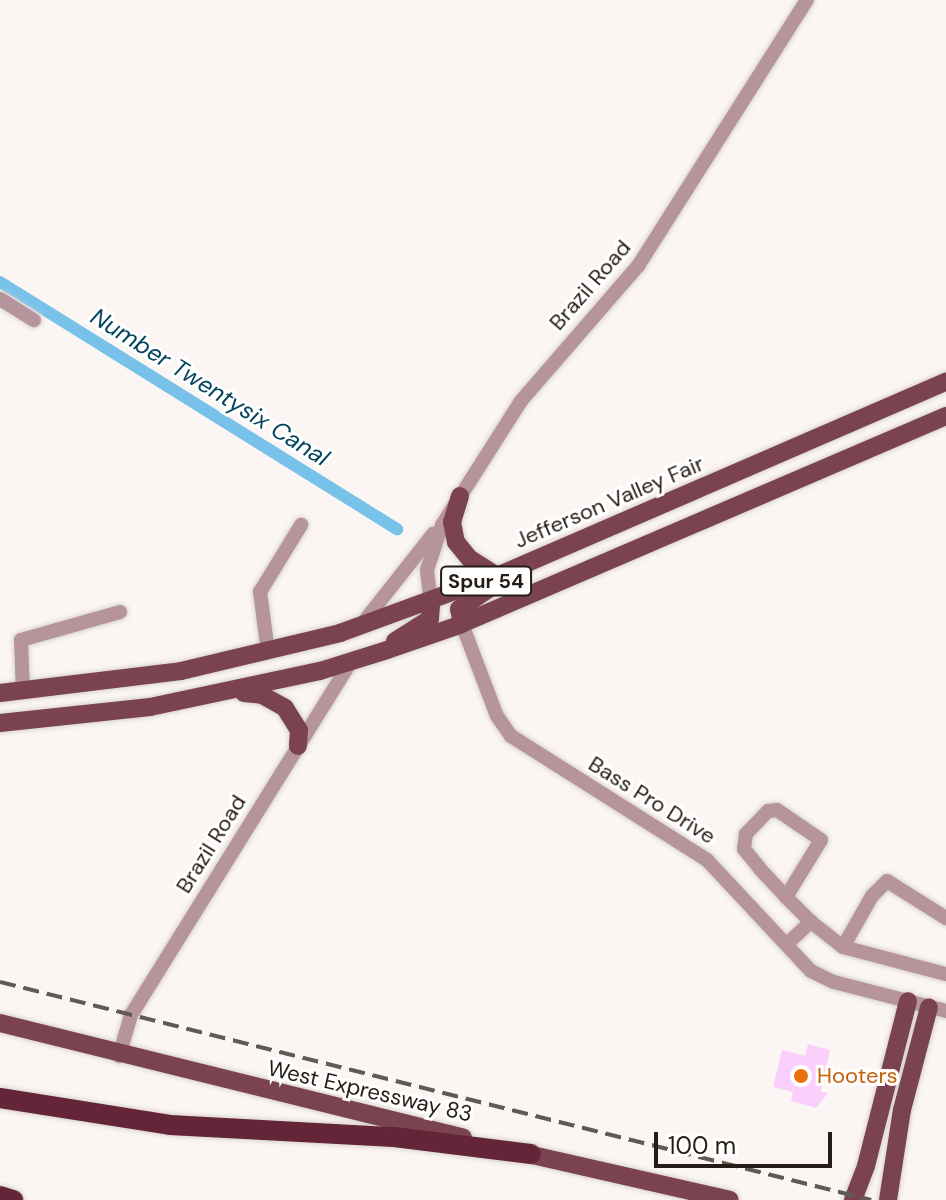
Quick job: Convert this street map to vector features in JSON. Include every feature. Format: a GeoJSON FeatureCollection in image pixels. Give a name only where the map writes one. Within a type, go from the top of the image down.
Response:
{"type":"FeatureCollection","features":[{"type":"Feature","properties":{"kind":"highway"},"geometry":{"type":"LineString","coordinates":[[0,1098],[170,1125],[394,1137],[531,1154]]}},
{"type":"Feature","properties":{"kind":"highway"},"geometry":{"type":"LineString","coordinates":[[0,1196],[13,1200]]}},
{"type":"Feature","properties":{"kind":"main road","name":"Jefferson Valley Fair"},"geometry":{"type":"LineString","coordinates":[[0,693],[181,671],[268,652],[431,603],[946,382]]}},
{"type":"Feature","properties":{"kind":"main road","name":"Spur 54"},"geometry":{"type":"LineString","coordinates":[[0,723],[150,707],[221,693],[376,654],[462,624],[946,416]]}},
{"type":"Feature","properties":{"kind":"main road"},"geometry":{"type":"LineString","coordinates":[[460,496],[452,522],[456,542],[470,559],[497,576]]}},
{"type":"Feature","properties":{"kind":"main road"},"geometry":{"type":"LineString","coordinates":[[462,624],[459,609],[517,568]]}},
{"type":"Feature","properties":{"kind":"main road"},"geometry":{"type":"LineString","coordinates":[[376,654],[430,619],[431,603]]}},
{"type":"Feature","properties":{"kind":"main road"},"geometry":{"type":"LineString","coordinates":[[221,693],[275,700],[294,718],[298,746]]}},
{"type":"Feature","properties":{"kind":"main road"},"geometry":{"type":"LineString","coordinates":[[853,1200],[866,1166],[908,1001]]}},
{"type":"Feature","properties":{"kind":"main road"},"geometry":{"type":"LineString","coordinates":[[888,1200],[902,1110],[938,1009]]}},
{"type":"Feature","properties":{"kind":"main road","name":"West Expressway 83"},"geometry":{"type":"LineString","coordinates":[[0,1023],[119,1056],[730,1200]]}},
{"type":"Feature","properties":{"kind":"street","name":"Brazil Road"},"geometry":{"type":"LineString","coordinates":[[431,603],[429,555],[442,525],[460,496],[542,374],[638,266],[807,0]]}},
{"type":"Feature","properties":{"kind":"street"},"geometry":{"type":"LineString","coordinates":[[0,299],[34,320]]}},
{"type":"Feature","properties":{"kind":"street"},"geometry":{"type":"LineString","coordinates":[[268,652],[260,592],[301,525]]}},
{"type":"Feature","properties":{"kind":"street"},"geometry":{"type":"LineString","coordinates":[[361,626],[442,525]]}},
{"type":"Feature","properties":{"kind":"street"},"geometry":{"type":"LineString","coordinates":[[23,692],[21,640],[120,612]]}},
{"type":"Feature","properties":{"kind":"street","name":"Bass Pro Drive"},"geometry":{"type":"LineString","coordinates":[[462,624],[497,716],[511,736],[707,860],[819,976],[938,1009]]}},
{"type":"Feature","properties":{"kind":"street","name":"Brazil Road"},"geometry":{"type":"LineString","coordinates":[[119,1056],[131,1015],[351,661]]}},
{"type":"Feature","properties":{"kind":"street"},"geometry":{"type":"LineString","coordinates":[[786,897],[821,840],[777,810],[768,811],[746,834],[744,849],[786,897],[811,922],[843,947],[946,974]]}},
{"type":"Feature","properties":{"kind":"street"},"geometry":{"type":"LineString","coordinates":[[843,947],[872,896],[887,881],[946,918]]}},
{"type":"Feature","properties":{"kind":"street"},"geometry":{"type":"LineString","coordinates":[[787,944],[811,922]]}},
{"type":"Feature","properties":{"kind":"building","name":"Hooters"},"geometry":{"type":"Polygon","coordinates":[[[808,1044],[830,1050],[821,1092],[828,1093],[816,1108],[791,1101],[793,1092],[773,1087],[782,1050],[805,1056],[808,1044]]]}},
{"type":"Feature","properties":{"kind":"waterway","name":"Number Twentysix Canal"},"geometry":{"type":"LineString","coordinates":[[0,282],[397,529]]}},
{"type":"Feature","properties":{"kind":"railway"},"geometry":{"type":"LineString","coordinates":[[0,982],[871,1200]]}},
{"type":"Feature","properties":{"kind":"place","name":"Hooters"},"geometry":{"type":"Point","coordinates":[801,1076]}}]}
